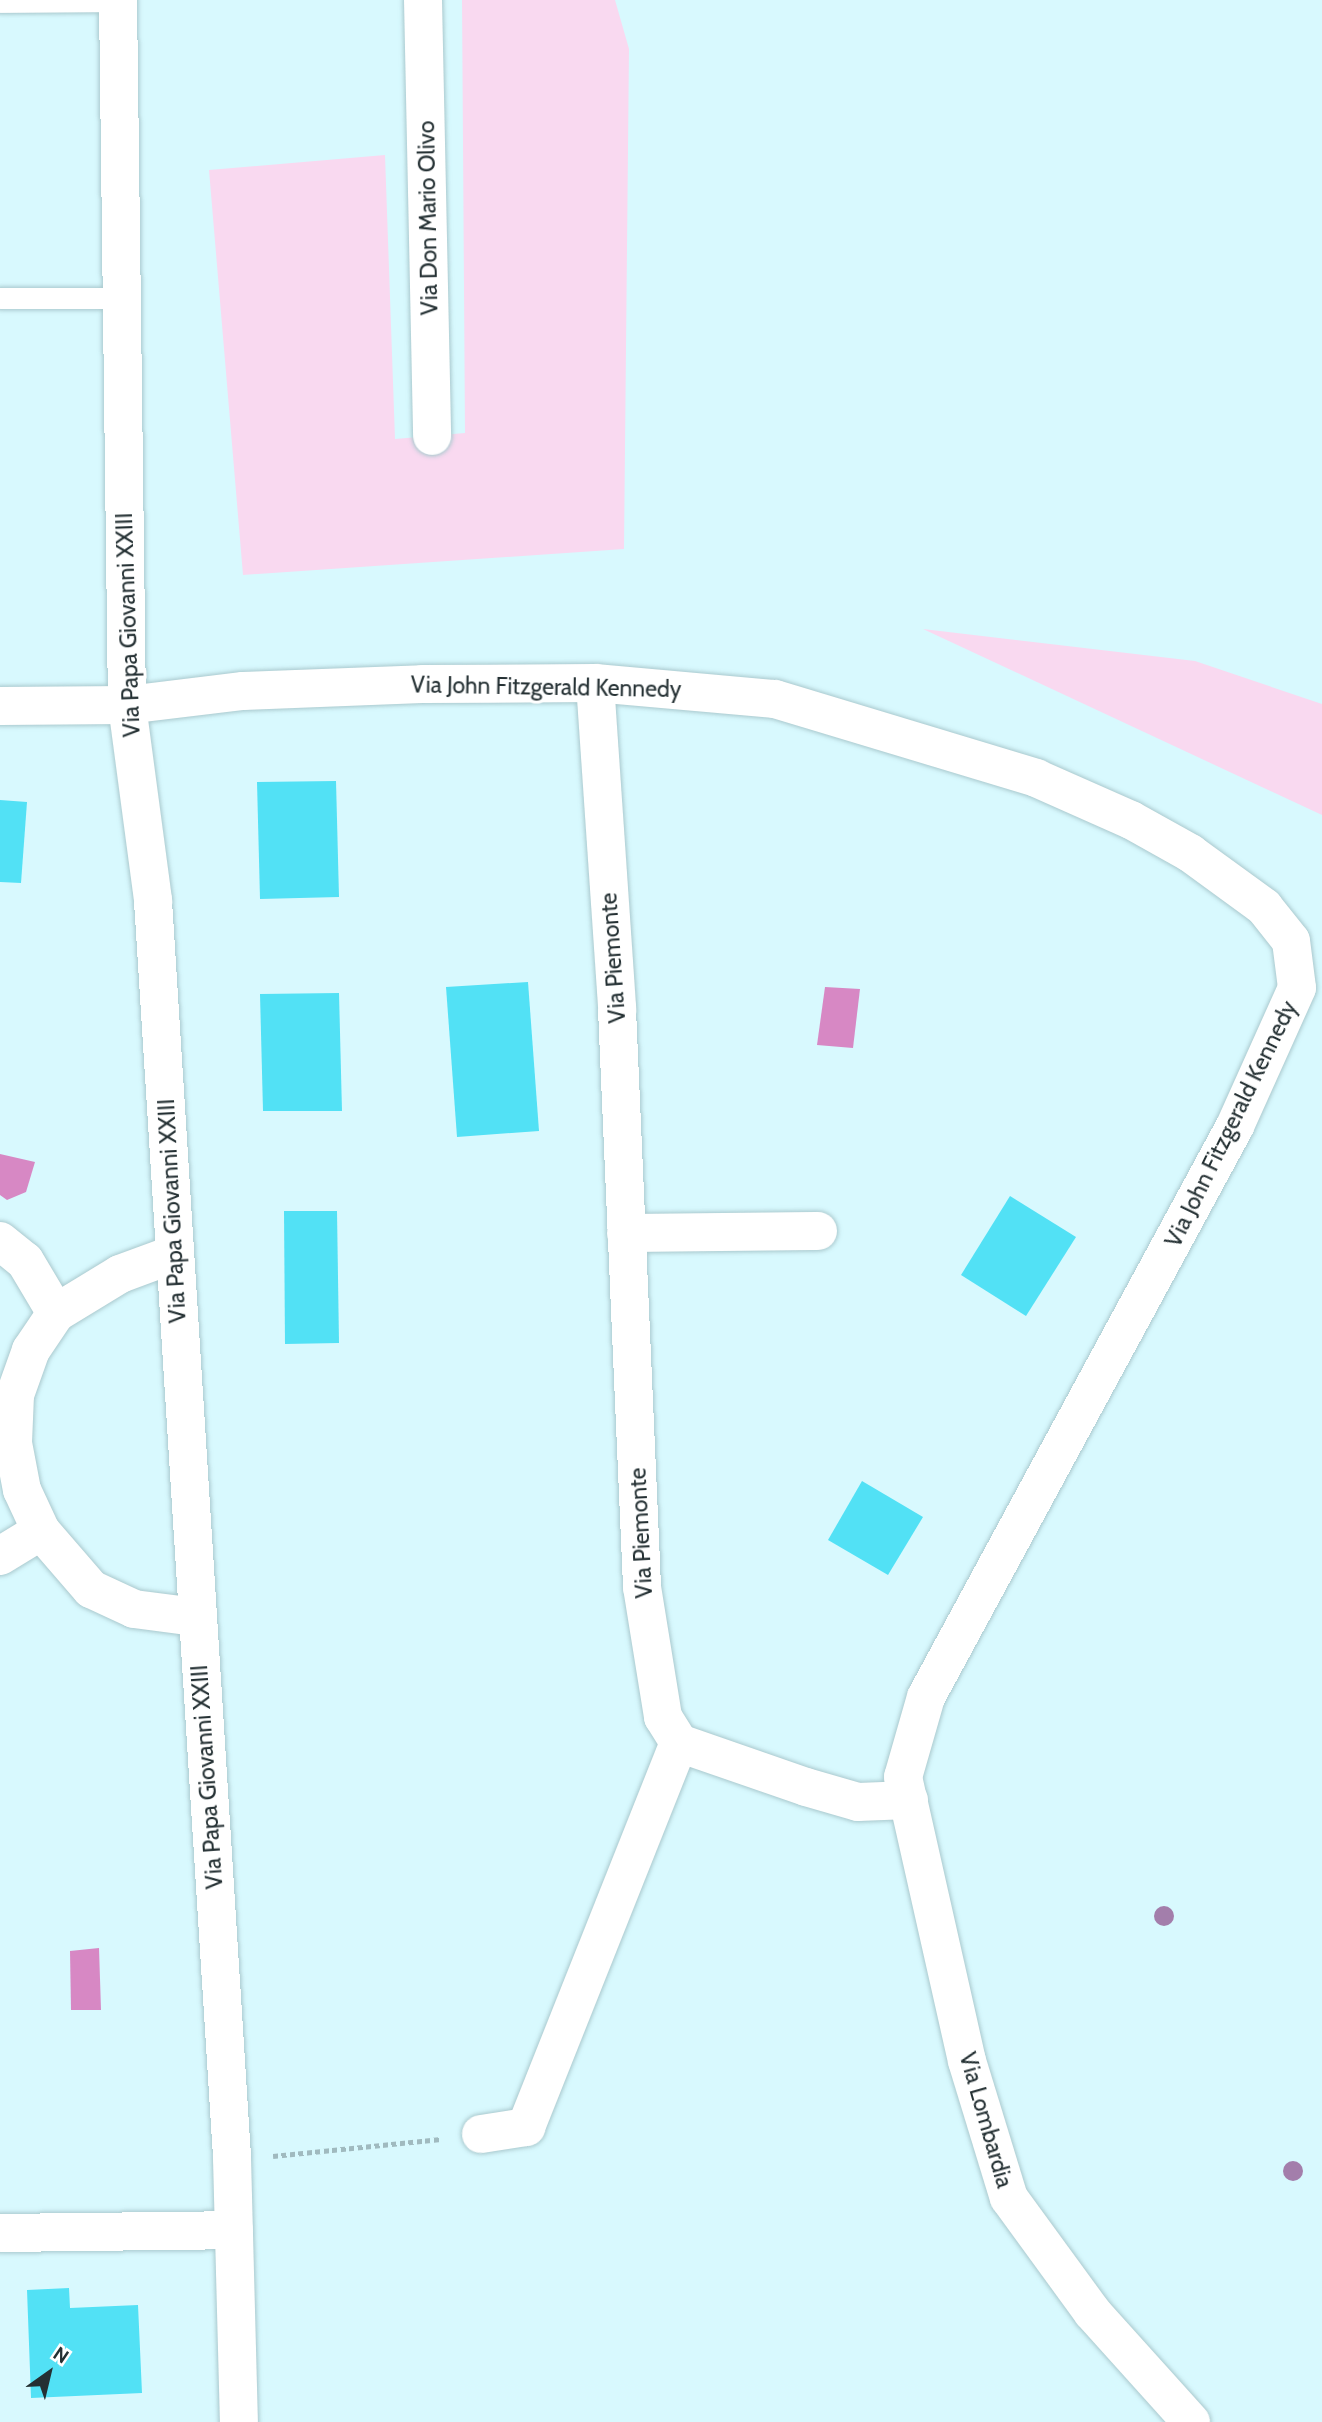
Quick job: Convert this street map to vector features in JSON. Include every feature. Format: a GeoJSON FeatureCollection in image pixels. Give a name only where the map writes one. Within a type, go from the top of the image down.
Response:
{"type":"FeatureCollection","features":[{"type":"Feature","properties":{"kind":"street","name":"Via Papa Giovanni XXIII"},"geometry":{"type":"LineString","coordinates":[[118,0],[127,705],[153,901],[232,2158],[239,2422]]}},
{"type":"Feature","properties":{"kind":"street","name":"Via Don Mario Olivo"},"geometry":{"type":"LineString","coordinates":[[423,0],[432,436]]}},
{"type":"Feature","properties":{"kind":"street","name":"Via John Fitzgerald Kennedy"},"geometry":{"type":"LineString","coordinates":[[0,706],[127,705],[243,691],[595,683],[775,699],[1036,778],[1190,853],[1264,907],[1291,941],[1298,965],[1297,988],[1235,1126],[926,1698],[903,1777],[909,1800]]}},
{"type":"Feature","properties":{"kind":"street","name":"Via Piemonte"},"geometry":{"type":"LineString","coordinates":[[595,683],[626,1233],[642,1587],[663,1717],[679,1743]]}},
{"type":"Feature","properties":{"kind":"street"},"geometry":{"type":"LineString","coordinates":[[626,1233],[818,1231]]}},
{"type":"Feature","properties":{"kind":"street"},"geometry":{"type":"LineString","coordinates":[[0,1241],[25,1261],[56,1313]]}},
{"type":"Feature","properties":{"kind":"street"},"geometry":{"type":"LineString","coordinates":[[174,1254],[120,1274],[56,1313],[31,1350],[15,1395],[20,1478],[41,1531],[91,1589],[116,1603],[196,1616]]}},
{"type":"Feature","properties":{"kind":"street"},"geometry":{"type":"LineString","coordinates":[[0,1556],[41,1531]]}},
{"type":"Feature","properties":{"kind":"street"},"geometry":{"type":"LineString","coordinates":[[481,2134],[526,2127],[679,1743],[858,1802],[909,1800]]}},
{"type":"Feature","properties":{"kind":"street","name":"Via Lombardia"},"geometry":{"type":"LineString","coordinates":[[909,1800],[967,2061],[1009,2198],[1092,2312],[1191,2422]]}},
{"type":"Feature","properties":{"kind":"street"},"geometry":{"type":"LineString","coordinates":[[0,2233],[233,2231]]}},
{"type":"Feature","properties":{"kind":"lane"},"geometry":{"type":"LineString","coordinates":[[0,2],[118,0]]}},
{"type":"Feature","properties":{"kind":"lane"},"geometry":{"type":"LineString","coordinates":[[0,298],[120,298]]}},
{"type":"Feature","properties":{"kind":"path"},"geometry":{"type":"LineString","coordinates":[[232,2158],[481,2134]]}},
{"type":"Feature","properties":{"kind":"shaded area"},"geometry":{"type":"Polygon","coordinates":[[[462,0],[615,0],[629,49],[624,549],[243,575],[209,170],[385,155],[395,439],[465,433],[462,0]]]}},
{"type":"Feature","properties":{"kind":"shaded area"},"geometry":{"type":"Polygon","coordinates":[[[923,629],[1195,661],[1322,704],[1322,815],[923,629]]]}},
{"type":"Feature","properties":{"kind":"shaded area"},"geometry":{"type":"Polygon","coordinates":[[[825,987],[860,989],[853,1048],[817,1045],[825,987]]]}},
{"type":"Feature","properties":{"kind":"shaded area"},"geometry":{"type":"Polygon","coordinates":[[[0,1154],[35,1162],[26,1192],[7,1200],[0,1195],[0,1154]]]}},
{"type":"Feature","properties":{"kind":"shaded area"},"geometry":{"type":"Polygon","coordinates":[[[99,1948],[101,2010],[71,2010],[70,1951],[99,1948]]]}},
{"type":"Feature","properties":{"kind":"building"},"geometry":{"type":"Polygon","coordinates":[[[336,781],[339,897],[260,899],[257,782],[336,781]]]}},
{"type":"Feature","properties":{"kind":"building"},"geometry":{"type":"Polygon","coordinates":[[[0,800],[27,802],[21,883],[0,882],[0,800]]]}},
{"type":"Feature","properties":{"kind":"building"},"geometry":{"type":"Polygon","coordinates":[[[528,982],[539,1131],[457,1137],[446,987],[528,982]]]}},
{"type":"Feature","properties":{"kind":"building"},"geometry":{"type":"Polygon","coordinates":[[[339,993],[342,1111],[263,1111],[260,994],[339,993]]]}},
{"type":"Feature","properties":{"kind":"building"},"geometry":{"type":"Polygon","coordinates":[[[1010,1196],[1076,1237],[1026,1316],[961,1275],[1010,1196]]]}},
{"type":"Feature","properties":{"kind":"building"},"geometry":{"type":"Polygon","coordinates":[[[284,1211],[337,1211],[339,1343],[285,1344],[284,1211]]]}},
{"type":"Feature","properties":{"kind":"building"},"geometry":{"type":"Polygon","coordinates":[[[862,1481],[923,1517],[888,1575],[828,1540],[862,1481]]]}},
{"type":"Feature","properties":{"kind":"building"},"geometry":{"type":"Polygon","coordinates":[[[69,2288],[70,2308],[138,2305],[142,2393],[31,2398],[27,2290],[69,2288]]]}}]}
